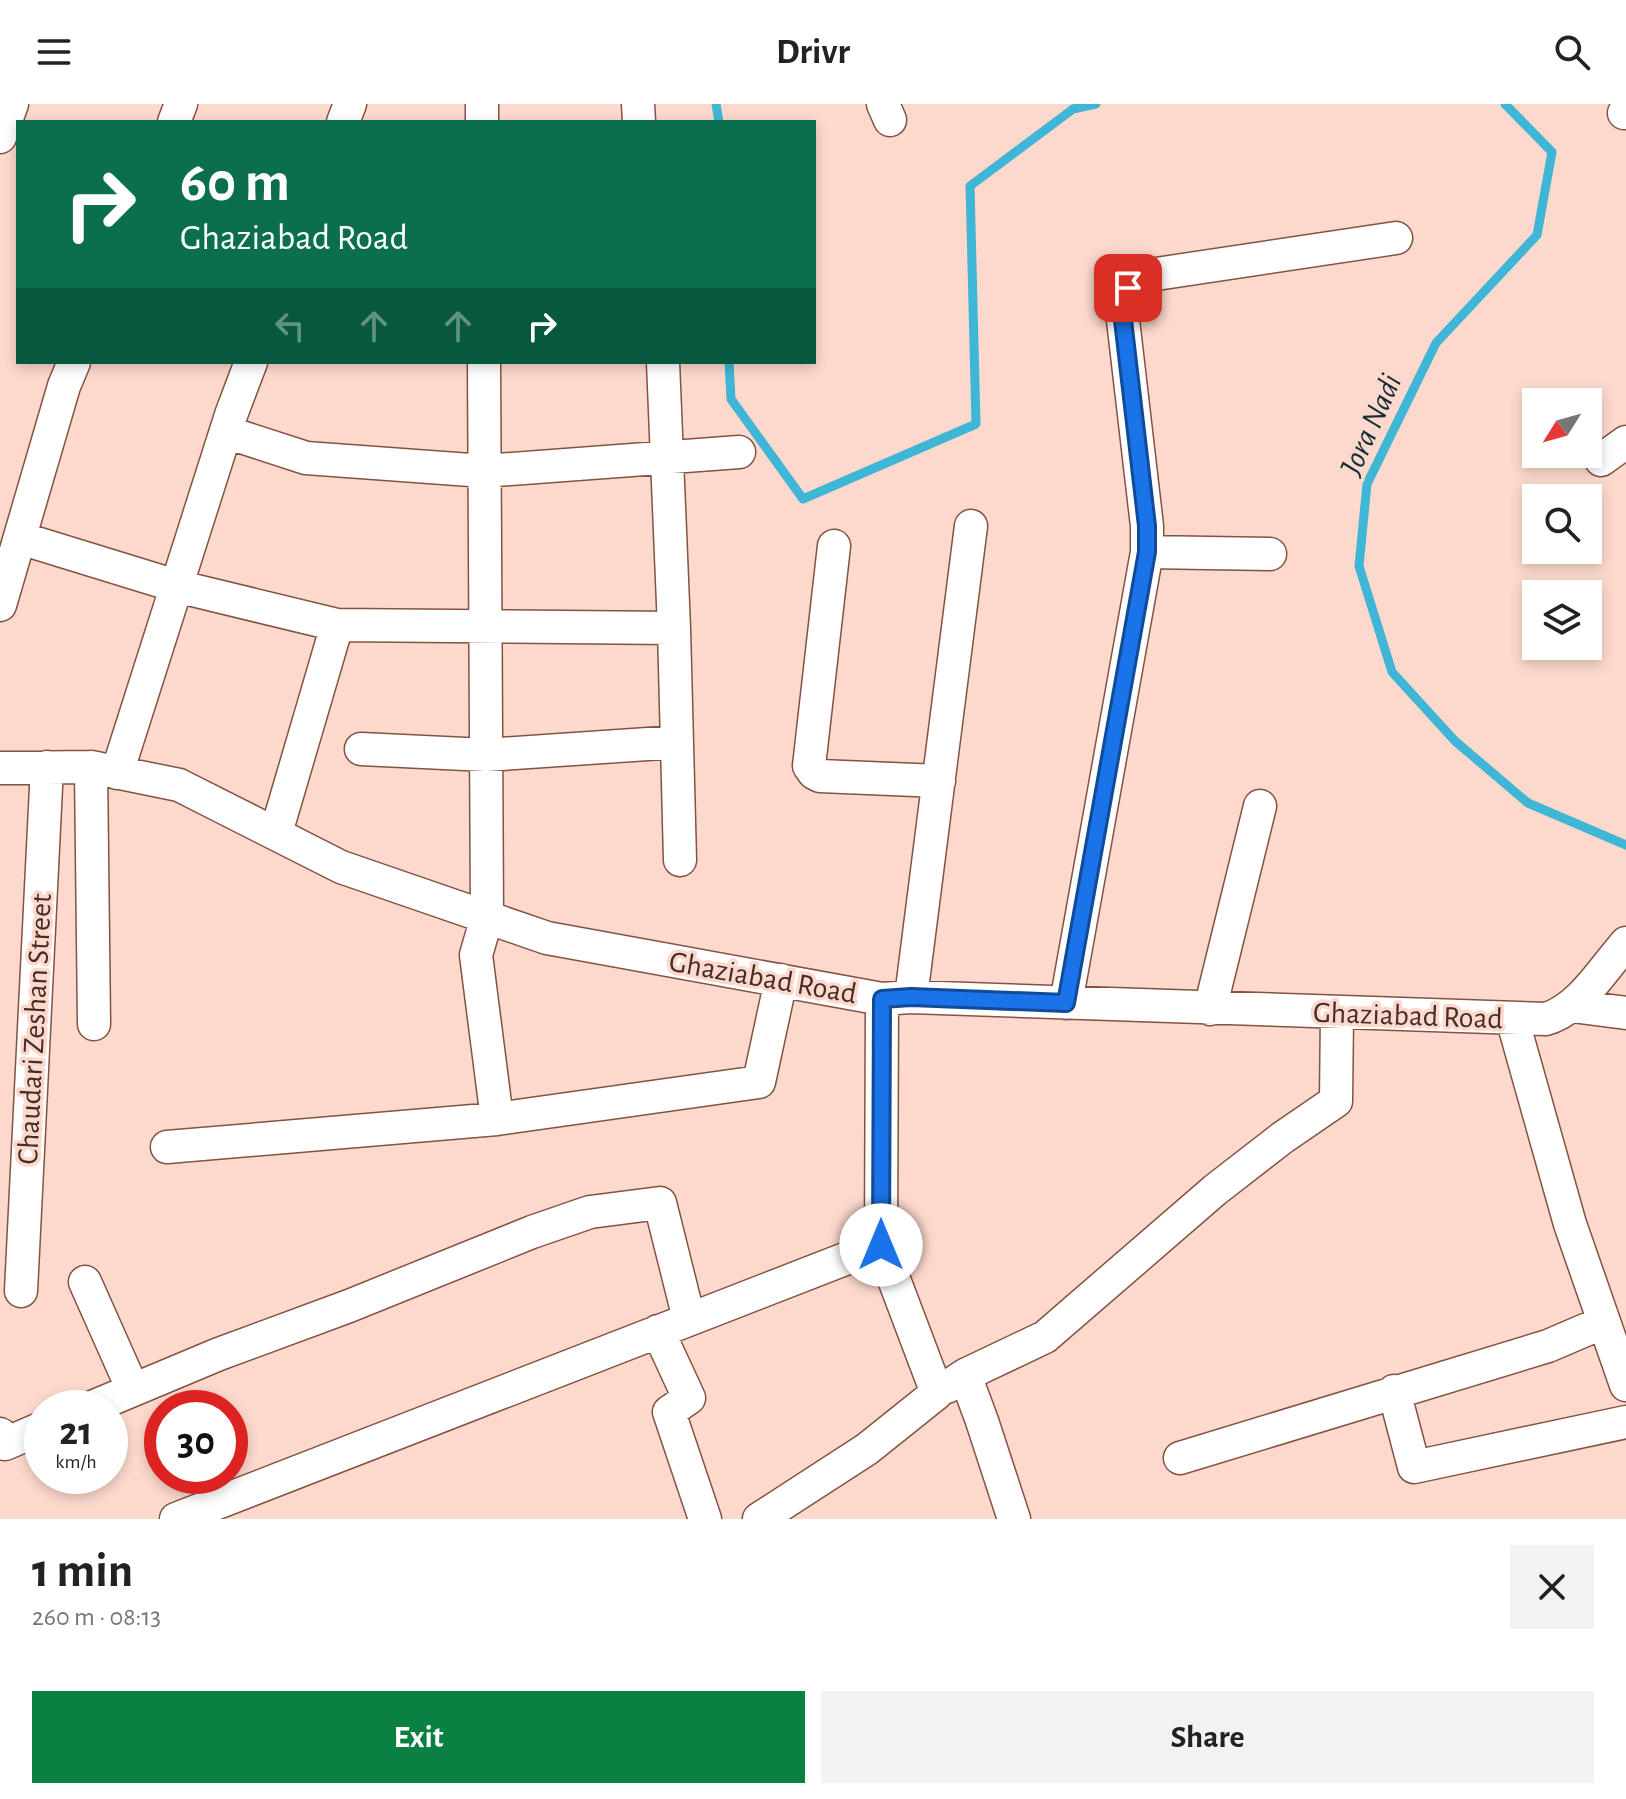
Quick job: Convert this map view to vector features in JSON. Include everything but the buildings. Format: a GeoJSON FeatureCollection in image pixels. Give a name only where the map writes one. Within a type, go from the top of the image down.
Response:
{"type":"FeatureCollection","features":[{"type":"Feature","properties":{"kind":"street"},"geometry":{"type":"LineString","coordinates":[[0,137],[12,104]]}},
{"type":"Feature","properties":{"kind":"street"},"geometry":{"type":"LineString","coordinates":[[1066,1003],[1147,552],[1147,526],[1121,303],[1128,288],[1143,276],[1396,238]]}},
{"type":"Feature","properties":{"kind":"street"},"geometry":{"type":"LineString","coordinates":[[0,605],[73,364]]}},
{"type":"Feature","properties":{"kind":"street"},"geometry":{"type":"LineString","coordinates":[[94,1024],[104,770],[176,586],[250,364]]}},
{"type":"Feature","properties":{"kind":"street"},"geometry":{"type":"LineString","coordinates":[[484,364],[487,917],[476,955],[497,1119]]}},
{"type":"Feature","properties":{"kind":"street"},"geometry":{"type":"LineString","coordinates":[[663,364],[680,860]]}},
{"type":"Feature","properties":{"kind":"street"},"geometry":{"type":"LineString","coordinates":[[226,432],[306,458],[484,471],[739,452]]}},
{"type":"Feature","properties":{"kind":"street"},"geometry":{"type":"LineString","coordinates":[[937,1393],[881,1245],[897,998],[939,781],[971,526]]}},
{"type":"Feature","properties":{"kind":"street"},"geometry":{"type":"LineString","coordinates":[[20,538],[176,586],[337,625],[674,628]]}},
{"type":"Feature","properties":{"kind":"street"},"geometry":{"type":"LineString","coordinates":[[834,546],[809,766],[820,776],[939,781]]}},
{"type":"Feature","properties":{"kind":"street"},"geometry":{"type":"LineString","coordinates":[[1147,552],[1270,554]]}},
{"type":"Feature","properties":{"kind":"street"},"geometry":{"type":"LineString","coordinates":[[276,833],[337,625]]}},
{"type":"Feature","properties":{"kind":"street"},"geometry":{"type":"LineString","coordinates":[[361,749],[486,755],[677,742]]}},
{"type":"Feature","properties":{"kind":"street","name":"Chaudari Zeshan Street"},"geometry":{"type":"LineString","coordinates":[[21,1291],[47,767]]}},
{"type":"Feature","properties":{"kind":"street","name":"Ghaziabad Road"},"geometry":{"type":"LineString","coordinates":[[0,768],[104,770],[179,785],[341,867],[547,938],[897,998],[1546,1019],[1566,1010],[1626,1013]]}},
{"type":"Feature","properties":{"kind":"street"},"geometry":{"type":"LineString","coordinates":[[1210,1009],[1260,806]]}},
{"type":"Feature","properties":{"kind":"street"},"geometry":{"type":"LineString","coordinates":[[1566,1010],[1626,943]]}},
{"type":"Feature","properties":{"kind":"street"},"geometry":{"type":"LineString","coordinates":[[167,1147],[497,1119],[759,1082],[781,980]]}},
{"type":"Feature","properties":{"kind":"street"},"geometry":{"type":"LineString","coordinates":[[759,1519],[867,1449],[937,1393],[965,1375],[1045,1337],[1215,1190],[1336,1101],[1337,1014]]}},
{"type":"Feature","properties":{"kind":"street"},"geometry":{"type":"LineString","coordinates":[[1512,1018],[1570,1224],[1626,1385]]}},
{"type":"Feature","properties":{"kind":"street"},"geometry":{"type":"LineString","coordinates":[[128,1392],[532,1232],[604,1210],[660,1203],[689,1319]]}},
{"type":"Feature","properties":{"kind":"street"},"geometry":{"type":"LineString","coordinates":[[176,1519],[881,1245]]}},
{"type":"Feature","properties":{"kind":"street"},"geometry":{"type":"LineString","coordinates":[[85,1282],[133,1390]]}},
{"type":"Feature","properties":{"kind":"street"},"geometry":{"type":"LineString","coordinates":[[1180,1458],[1548,1346],[1604,1322]]}},
{"type":"Feature","properties":{"kind":"street"},"geometry":{"type":"LineString","coordinates":[[658,1331],[689,1398],[669,1412],[705,1519]]}},
{"type":"Feature","properties":{"kind":"street"},"geometry":{"type":"LineString","coordinates":[[965,1375],[1014,1519]]}},
{"type":"Feature","properties":{"kind":"street"},"geometry":{"type":"LineString","coordinates":[[1394,1391],[1414,1467],[1626,1422]]}},
{"type":"Feature","properties":{"kind":"street"},"geometry":{"type":"LineString","coordinates":[[0,1434],[5,1444],[24,1436]]}},
{"type":"Feature","properties":{"kind":"waterway","name":"Jora Nadi"},"geometry":{"type":"LineString","coordinates":[[716,104],[719,120]]}},
{"type":"Feature","properties":{"kind":"waterway","name":"Jora Nadi"},"geometry":{"type":"LineString","coordinates":[[729,364],[731,399],[803,499],[976,424],[970,186],[1073,109],[1096,104]]}},
{"type":"Feature","properties":{"kind":"waterway","name":"Jora Nadi"},"geometry":{"type":"LineString","coordinates":[[1505,104],[1552,152],[1537,235],[1436,343],[1367,484],[1359,566],[1392,672],[1455,741],[1528,803],[1626,845]]}},
{"type":"Feature","properties":{"kind":"route"},"geometry":{"type":"LineString","coordinates":[[881,1245],[882,999],[911,997],[1066,1003],[1147,552],[1147,526],[1121,303],[1128,288]]}}]}
